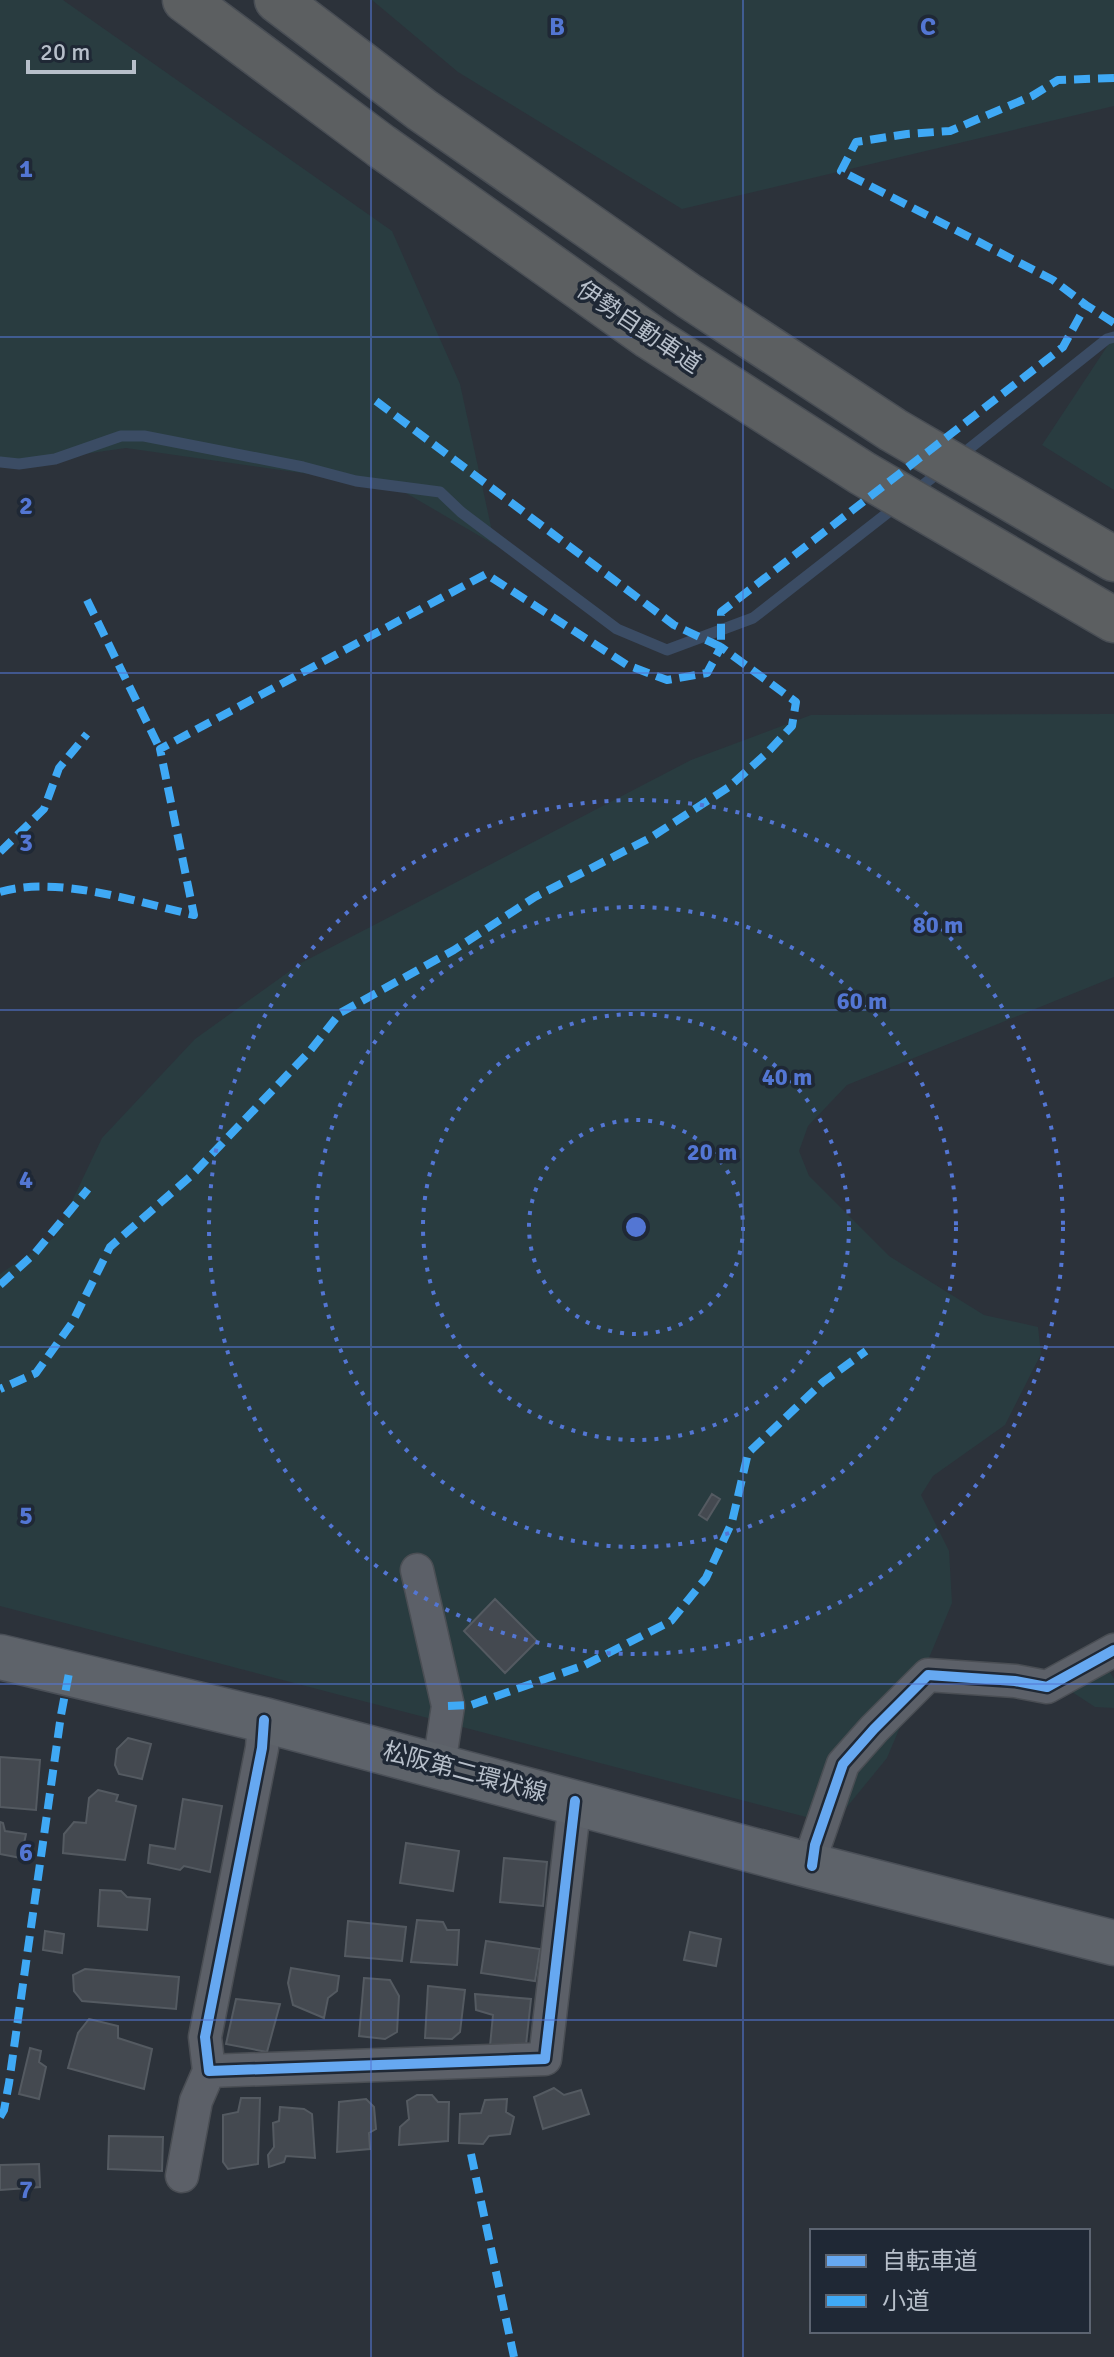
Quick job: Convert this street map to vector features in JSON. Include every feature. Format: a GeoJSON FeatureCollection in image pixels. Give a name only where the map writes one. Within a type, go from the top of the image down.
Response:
{"type":"FeatureCollection","features":[{"type":"Feature","properties":{"kind":"highway","name":"伊勢自動車道"},"geometry":{"type":"LineString","coordinates":[[185,0],[381,146],[650,337],[862,473],[1114,620]]}},
{"type":"Feature","properties":{"kind":"highway"},"geometry":{"type":"LineString","coordinates":[[277,0],[422,110],[689,296],[893,430],[1114,559]]}},
{"type":"Feature","properties":{"kind":"main road","name":"松阪第二環状線"},"geometry":{"type":"LineString","coordinates":[[0,1657],[264,1720],[1114,1943]]}},
{"type":"Feature","properties":{"kind":"street"},"geometry":{"type":"LineString","coordinates":[[417,1570],[448,1706],[439,1765]]}},
{"type":"Feature","properties":{"kind":"street"},"geometry":{"type":"LineString","coordinates":[[812,1866],[815,1845],[843,1764],[928,1675],[1015,1681],[1047,1687],[1114,1650]]}},
{"type":"Feature","properties":{"kind":"street"},"geometry":{"type":"LineString","coordinates":[[182,2176],[196,2101],[209,2071],[205,2037],[262,1748],[264,1720]]}},
{"type":"Feature","properties":{"kind":"street"},"geometry":{"type":"LineString","coordinates":[[209,2071],[545,2059],[575,1801]]}},
{"type":"Feature","properties":{"kind":"green space"},"geometry":{"type":"Polygon","coordinates":[[[0,0],[63,0],[392,231],[460,384],[495,545],[394,486],[126,448],[0,466],[0,0]]]}},
{"type":"Feature","properties":{"kind":"green space"},"geometry":{"type":"Polygon","coordinates":[[[372,0],[1114,0],[1114,106],[682,209],[458,72],[372,0]]]}},
{"type":"Feature","properties":{"kind":"green space"},"geometry":{"type":"Polygon","coordinates":[[[1114,336],[1114,490],[1042,445],[1114,336]]]}},
{"type":"Feature","properties":{"kind":"green space"},"geometry":{"type":"Polygon","coordinates":[[[1114,714],[1114,977],[847,1085],[808,1126],[799,1151],[809,1176],[889,1256],[984,1315],[1038,1327],[1041,1354],[1005,1425],[933,1476],[921,1495],[949,1551],[952,1603],[887,1758],[833,1824],[0,1606],[0,1274],[55,1237],[102,1138],[195,1039],[301,963],[691,760],[811,715],[1114,714]]]}},
{"type":"Feature","properties":{"kind":"green space"},"geometry":{"type":"Polygon","coordinates":[[[1095,1647],[1114,1679],[1114,1708],[1095,1707],[1046,1675],[1095,1647]]]}},
{"type":"Feature","properties":{"kind":"building"},"geometry":{"type":"Polygon","coordinates":[[[712,1494],[720,1499],[707,1520],[699,1515],[712,1494]]]}},
{"type":"Feature","properties":{"kind":"building"},"geometry":{"type":"Polygon","coordinates":[[[495,1599],[537,1641],[505,1673],[464,1631],[495,1599]]]}},
{"type":"Feature","properties":{"kind":"building"},"geometry":{"type":"Polygon","coordinates":[[[128,1738],[151,1744],[142,1779],[119,1774],[115,1765],[117,1749],[128,1738]]]}},
{"type":"Feature","properties":{"kind":"building"},"geometry":{"type":"Polygon","coordinates":[[[0,1757],[40,1760],[36,1810],[0,1807],[0,1757]]]}},
{"type":"Feature","properties":{"kind":"building"},"geometry":{"type":"Polygon","coordinates":[[[98,1790],[118,1795],[116,1801],[136,1806],[125,1860],[63,1853],[64,1834],[74,1822],[86,1823],[89,1798],[98,1790]]]}},
{"type":"Feature","properties":{"kind":"building"},"geometry":{"type":"Polygon","coordinates":[[[183,1799],[222,1806],[210,1872],[148,1863],[150,1845],[175,1849],[183,1799]]]}},
{"type":"Feature","properties":{"kind":"building"},"geometry":{"type":"Polygon","coordinates":[[[0,1822],[5,1831],[26,1834],[21,1858],[0,1854],[0,1822]]]}},
{"type":"Feature","properties":{"kind":"building"},"geometry":{"type":"Polygon","coordinates":[[[406,1843],[459,1851],[453,1891],[400,1883],[406,1843]]]}},
{"type":"Feature","properties":{"kind":"building"},"geometry":{"type":"Polygon","coordinates":[[[504,1858],[547,1862],[543,1906],[500,1902],[504,1858]]]}},
{"type":"Feature","properties":{"kind":"building"},"geometry":{"type":"Polygon","coordinates":[[[100,1890],[121,1891],[127,1897],[150,1899],[147,1930],[98,1926],[100,1890]]]}},
{"type":"Feature","properties":{"kind":"building"},"geometry":{"type":"Polygon","coordinates":[[[417,1920],[443,1922],[447,1930],[459,1930],[457,1965],[411,1962],[417,1920]]]}},
{"type":"Feature","properties":{"kind":"building"},"geometry":{"type":"Polygon","coordinates":[[[348,1921],[406,1927],[402,1961],[345,1956],[348,1921]]]}},
{"type":"Feature","properties":{"kind":"building"},"geometry":{"type":"Polygon","coordinates":[[[45,1931],[64,1934],[62,1953],[43,1950],[45,1931]]]}},
{"type":"Feature","properties":{"kind":"building"},"geometry":{"type":"Polygon","coordinates":[[[690,1932],[721,1939],[716,1966],[684,1960],[690,1932]]]}},
{"type":"Feature","properties":{"kind":"building"},"geometry":{"type":"Polygon","coordinates":[[[486,1941],[540,1949],[535,1981],[481,1973],[486,1941]]]}},
{"type":"Feature","properties":{"kind":"building"},"geometry":{"type":"Polygon","coordinates":[[[291,1968],[339,1976],[337,1991],[328,1998],[324,2018],[293,2005],[288,1983],[291,1968]]]}},
{"type":"Feature","properties":{"kind":"building"},"geometry":{"type":"Polygon","coordinates":[[[85,1969],[179,1977],[176,2009],[82,2001],[74,1991],[73,1975],[85,1969]]]}},
{"type":"Feature","properties":{"kind":"building"},"geometry":{"type":"Polygon","coordinates":[[[364,1978],[390,1980],[399,1996],[397,2032],[385,2039],[359,2036],[364,1978]]]}},
{"type":"Feature","properties":{"kind":"building"},"geometry":{"type":"Polygon","coordinates":[[[428,1986],[465,1990],[460,2032],[452,2039],[425,2038],[428,1986]]]}},
{"type":"Feature","properties":{"kind":"building"},"geometry":{"type":"Polygon","coordinates":[[[475,1994],[531,1999],[526,2045],[490,2046],[493,2015],[476,2010],[475,1994]]]}},
{"type":"Feature","properties":{"kind":"building"},"geometry":{"type":"Polygon","coordinates":[[[236,1999],[280,2004],[267,2052],[226,2044],[236,1999]]]}},
{"type":"Feature","properties":{"kind":"building"},"geometry":{"type":"Polygon","coordinates":[[[89,2019],[118,2026],[118,2038],[152,2049],[144,2089],[68,2068],[78,2033],[89,2019]]]}},
{"type":"Feature","properties":{"kind":"building"},"geometry":{"type":"Polygon","coordinates":[[[30,2048],[41,2051],[39,2062],[46,2067],[39,2099],[19,2094],[30,2048]]]}},
{"type":"Feature","properties":{"kind":"building"},"geometry":{"type":"Polygon","coordinates":[[[554,2088],[564,2095],[581,2090],[589,2114],[543,2129],[534,2097],[554,2088]]]}},
{"type":"Feature","properties":{"kind":"building"},"geometry":{"type":"Polygon","coordinates":[[[417,2095],[432,2095],[438,2102],[449,2102],[448,2141],[399,2145],[400,2127],[409,2119],[407,2101],[417,2095]]]}},
{"type":"Feature","properties":{"kind":"building"},"geometry":{"type":"Polygon","coordinates":[[[241,2098],[260,2098],[258,2164],[228,2169],[223,2162],[223,2115],[238,2112],[241,2098]]]}},
{"type":"Feature","properties":{"kind":"building"},"geometry":{"type":"Polygon","coordinates":[[[366,2099],[374,2107],[376,2129],[369,2133],[370,2149],[337,2152],[339,2102],[366,2099]]]}},
{"type":"Feature","properties":{"kind":"building"},"geometry":{"type":"Polygon","coordinates":[[[507,2099],[506,2112],[514,2117],[510,2134],[489,2136],[483,2144],[459,2143],[460,2114],[481,2113],[485,2100],[507,2099]]]}},
{"type":"Feature","properties":{"kind":"building"},"geometry":{"type":"Polygon","coordinates":[[[280,2107],[304,2109],[312,2114],[315,2158],[286,2156],[284,2162],[269,2167],[268,2155],[274,2147],[273,2123],[279,2121],[280,2107]]]}},
{"type":"Feature","properties":{"kind":"building"},"geometry":{"type":"Polygon","coordinates":[[[109,2136],[163,2137],[162,2171],[108,2169],[109,2136]]]}},
{"type":"Feature","properties":{"kind":"building"},"geometry":{"type":"Polygon","coordinates":[[[39,2164],[40,2187],[0,2190],[0,2165],[39,2164]]]}},
{"type":"Feature","properties":{"kind":"waterway"},"geometry":{"type":"LineString","coordinates":[[960,456],[1107,339],[1114,337]]}},
{"type":"Feature","properties":{"kind":"waterway"},"geometry":{"type":"LineString","coordinates":[[0,462],[19,464],[55,459],[121,436],[144,436],[303,467],[356,481],[440,492],[461,512],[617,629],[667,650],[753,618],[899,504]]}},
{"type":"Feature","properties":{"kind":"waterway"},"geometry":{"type":"LineString","coordinates":[[913,493],[943,469]]}},
{"type":"Feature","properties":{"kind":"marked path"},"geometry":{"type":"LineString","coordinates":[[1114,78],[1058,80],[1032,96],[950,131],[856,142],[841,171],[1053,280],[1114,323]]}},
{"type":"Feature","properties":{"kind":"marked path"},"geometry":{"type":"LineString","coordinates":[[376,401],[674,625],[721,647],[721,612],[1063,347],[1086,305]]}},
{"type":"Feature","properties":{"kind":"marked path"},"geometry":{"type":"LineString","coordinates":[[0,892],[22,888],[71,888],[194,915],[160,749],[486,574],[627,665],[667,680],[707,673],[721,647],[796,702],[792,726],[729,787],[650,838],[535,897],[454,950],[340,1013],[310,1051],[192,1175],[110,1247],[72,1323],[36,1373],[0,1389]]}},
{"type":"Feature","properties":{"kind":"marked path"},"geometry":{"type":"LineString","coordinates":[[87,600],[160,749]]}},
{"type":"Feature","properties":{"kind":"marked path"},"geometry":{"type":"LineString","coordinates":[[0,852],[44,809],[59,768],[87,734]]}},
{"type":"Feature","properties":{"kind":"marked path"},"geometry":{"type":"LineString","coordinates":[[0,1285],[35,1253],[88,1189]]}},
{"type":"Feature","properties":{"kind":"marked path"},"geometry":{"type":"LineString","coordinates":[[448,1706],[471,1705],[585,1665],[671,1621],[706,1578],[732,1522],[748,1453],[823,1382],[866,1351]]}},
{"type":"Feature","properties":{"kind":"marked path"},"geometry":{"type":"LineString","coordinates":[[0,2117],[9,2083],[69,1673]]}},
{"type":"Feature","properties":{"kind":"marked path"},"geometry":{"type":"LineString","coordinates":[[471,2154],[514,2357]]}},
{"type":"Feature","properties":{"kind":"cycle path"},"geometry":{"type":"LineString","coordinates":[[812,1866],[815,1845],[843,1764],[928,1675],[1015,1681],[1047,1687],[1114,1650]]}},
{"type":"Feature","properties":{"kind":"cycle path"},"geometry":{"type":"LineString","coordinates":[[264,1720],[262,1748],[205,2037],[209,2071],[545,2059],[575,1801]]}}]}
